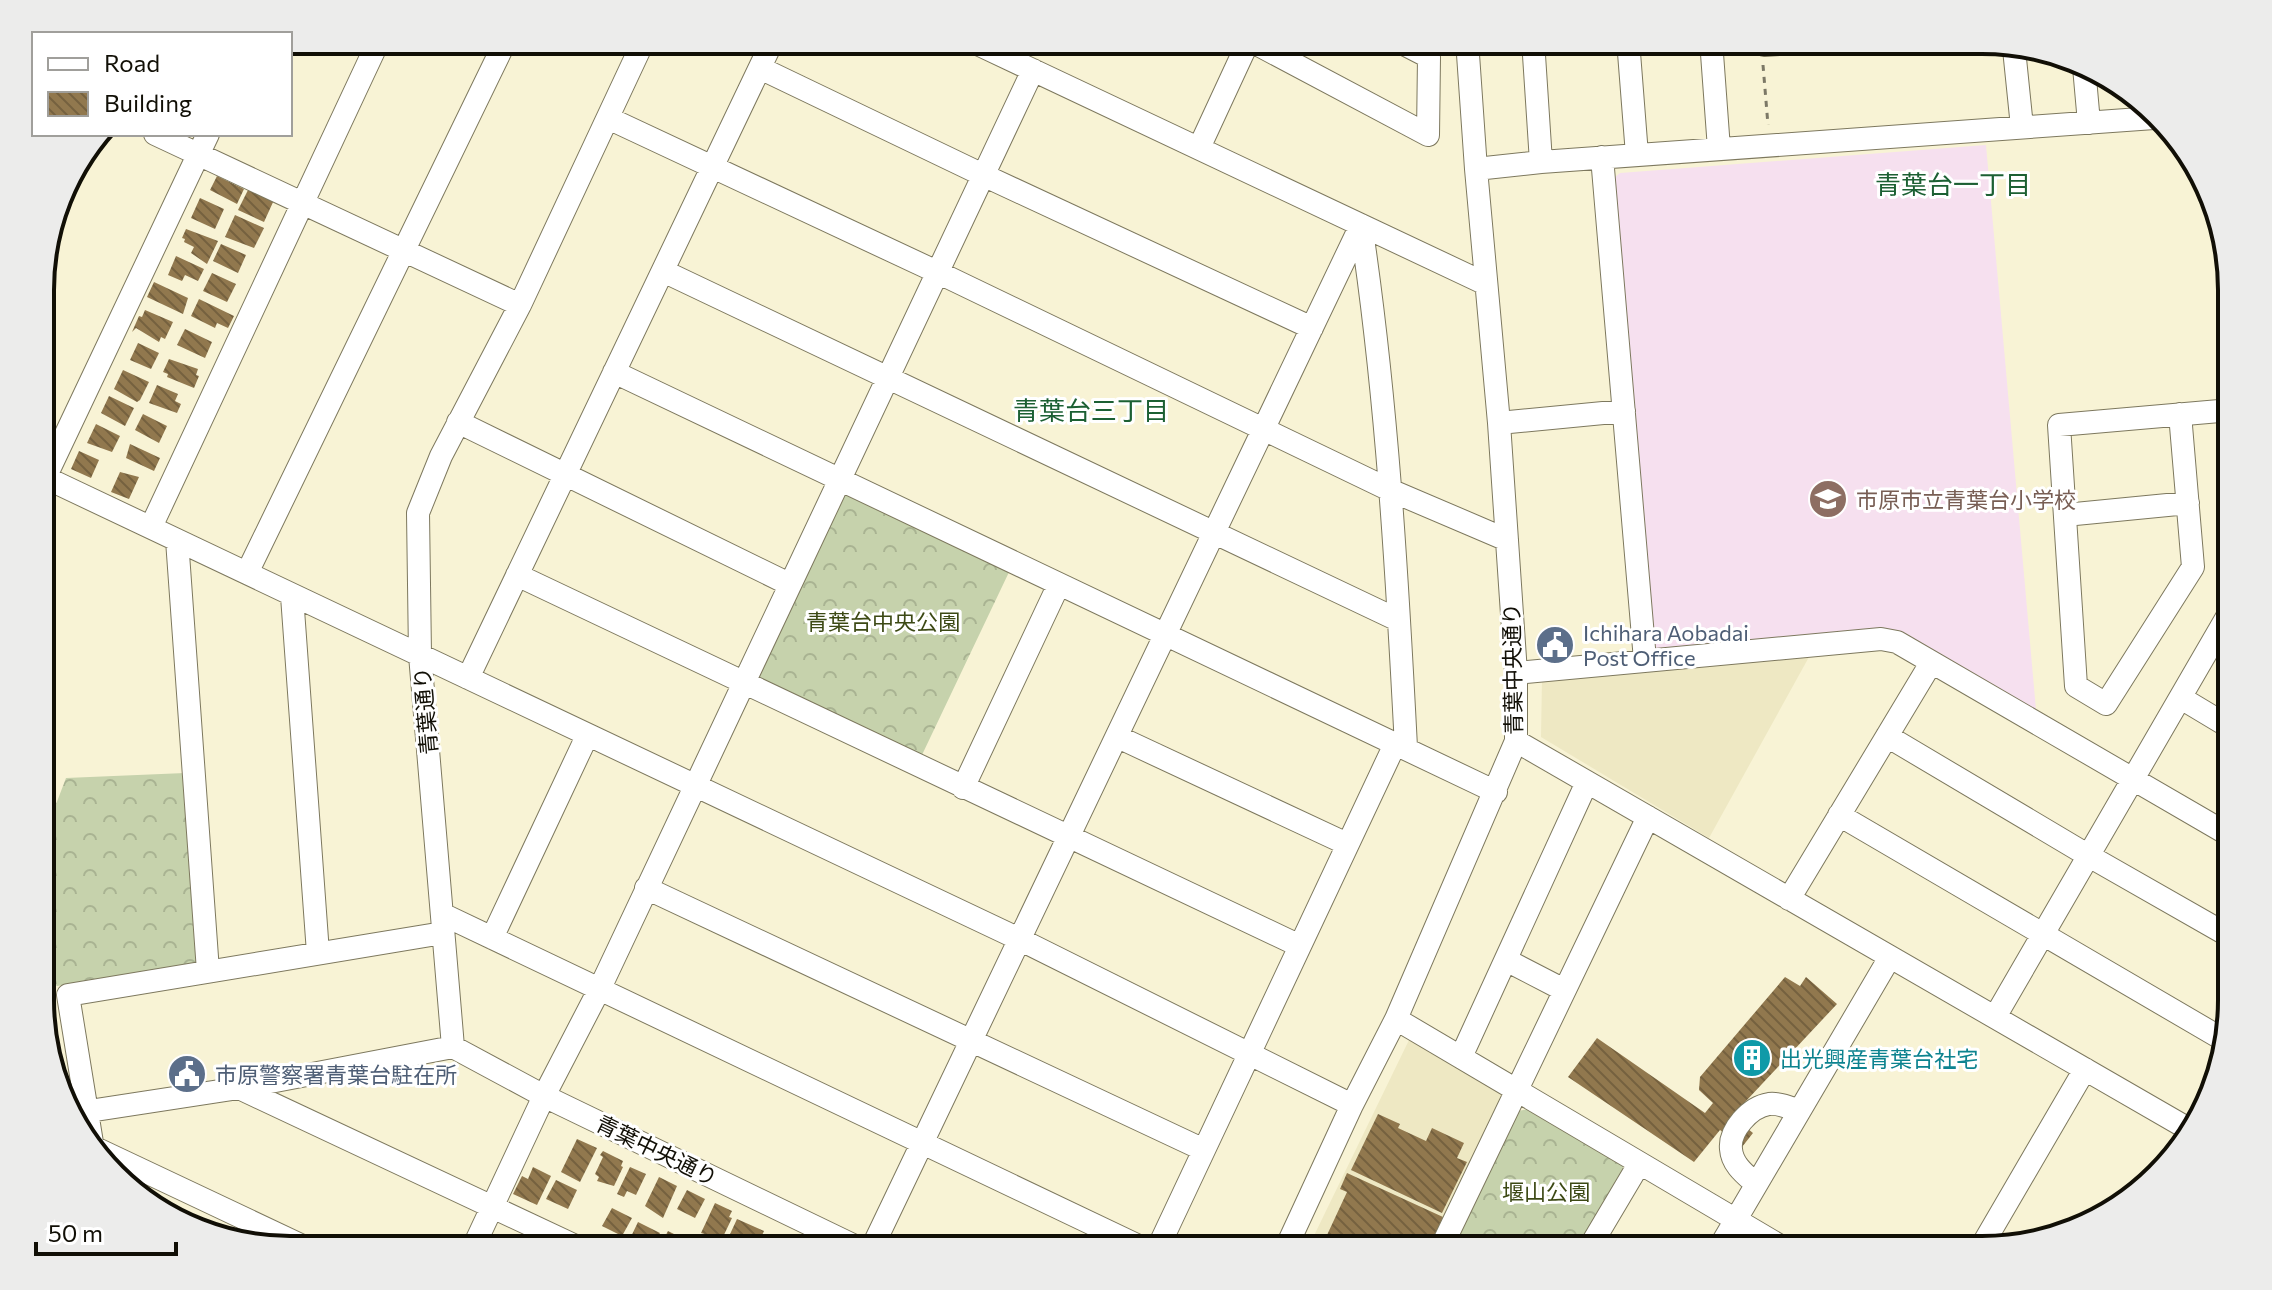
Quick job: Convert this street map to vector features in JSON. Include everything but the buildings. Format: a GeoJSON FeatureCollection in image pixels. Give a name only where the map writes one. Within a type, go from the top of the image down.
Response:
{"type":"FeatureCollection","features":[{"type":"Feature","properties":{"kind":"street"},"geometry":{"type":"LineString","coordinates":[[151,527],[372,54]]}},
{"type":"Feature","properties":{"kind":"street"},"geometry":{"type":"LineString","coordinates":[[247,573],[499,54]]}},
{"type":"Feature","properties":{"kind":"street","name":"青葉通り"},"geometry":{"type":"LineString","coordinates":[[453,1047],[420,655],[418,513],[441,456],[520,305],[638,54]]}},
{"type":"Feature","properties":{"kind":"street"},"geometry":{"type":"LineString","coordinates":[[468,678],[766,54]]}},
{"type":"Feature","properties":{"kind":"street"},"geometry":{"type":"LineString","coordinates":[[999,54],[1486,284]]}},
{"type":"Feature","properties":{"kind":"street"},"geometry":{"type":"LineString","coordinates":[[1199,148],[1243,54]]}},
{"type":"Feature","properties":{"kind":"street"},"geometry":{"type":"LineString","coordinates":[[1275,54],[1428,135],[1429,57],[1423,54]]}},
{"type":"Feature","properties":{"kind":"street","name":"青葉中央通り"},"geometry":{"type":"LineString","coordinates":[[1292,1235],[1396,1019],[1516,741],[1516,673],[1499,423],[1468,54]]}},
{"type":"Feature","properties":{"kind":"street"},"geometry":{"type":"LineString","coordinates":[[1534,54],[1541,162]]}},
{"type":"Feature","properties":{"kind":"street"},"geometry":{"type":"LineString","coordinates":[[1629,54],[1637,155]]}},
{"type":"Feature","properties":{"kind":"street"},"geometry":{"type":"LineString","coordinates":[[1712,54],[1719,149]]}},
{"type":"Feature","properties":{"kind":"street"},"geometry":{"type":"LineString","coordinates":[[2015,57],[2022,127]]}},
{"type":"Feature","properties":{"kind":"street"},"geometry":{"type":"LineString","coordinates":[[760,68],[1312,328]]}},
{"type":"Feature","properties":{"kind":"street"},"geometry":{"type":"LineString","coordinates":[[478,1236],[544,1096],[600,988],[1033,70]]}},
{"type":"Feature","properties":{"kind":"street"},"geometry":{"type":"LineString","coordinates":[[2085,79],[2089,123]]}},
{"type":"Feature","properties":{"kind":"street"},"geometry":{"type":"LineString","coordinates":[[608,118],[1390,490],[1507,540]]}},
{"type":"Feature","properties":{"kind":"street"},"geometry":{"type":"LineString","coordinates":[[1476,169],[1602,157],[2144,119]]}},
{"type":"Feature","properties":{"kind":"street"},"geometry":{"type":"LineString","coordinates":[[165,136],[203,144],[302,203],[520,305]]}},
{"type":"Feature","properties":{"kind":"street"},"geometry":{"type":"LineString","coordinates":[[54,456],[203,144]]}},
{"type":"Feature","properties":{"kind":"street"},"geometry":{"type":"LineString","coordinates":[[1602,157],[1645,660]]}},
{"type":"Feature","properties":{"kind":"street"},"geometry":{"type":"LineString","coordinates":[[878,1236],[1361,225]]}},
{"type":"Feature","properties":{"kind":"street"},"geometry":{"type":"LineString","coordinates":[[1164,1235],[1347,844],[1401,744],[1390,490],[1370,284],[1361,225]]}},
{"type":"Feature","properties":{"kind":"street"},"geometry":{"type":"LineString","coordinates":[[663,271],[1398,620]]}},
{"type":"Feature","properties":{"kind":"street"},"geometry":{"type":"LineString","coordinates":[[614,372],[1401,744],[1496,792]]}},
{"type":"Feature","properties":{"kind":"street"},"geometry":{"type":"LineString","coordinates":[[1499,423],[1624,411]]}},
{"type":"Feature","properties":{"kind":"street"},"geometry":{"type":"LineString","coordinates":[[2180,414],[2193,567],[2106,704],[2076,686],[2059,425],[2180,414],[2217,411]]}},
{"type":"Feature","properties":{"kind":"street"},"geometry":{"type":"LineString","coordinates":[[458,422],[789,584]]}},
{"type":"Feature","properties":{"kind":"street"},"geometry":{"type":"LineString","coordinates":[[54,482],[1019,939],[1352,1105]]}},
{"type":"Feature","properties":{"kind":"street"},"geometry":{"type":"LineString","coordinates":[[2065,515],[2188,503]]}},
{"type":"Feature","properties":{"kind":"street"},"geometry":{"type":"LineString","coordinates":[[177,540],[208,971]]}},
{"type":"Feature","properties":{"kind":"street"},"geometry":{"type":"LineString","coordinates":[[517,575],[1300,946]]}},
{"type":"Feature","properties":{"kind":"street"},"geometry":{"type":"LineString","coordinates":[[963,788],[1059,584]]}},
{"type":"Feature","properties":{"kind":"street"},"geometry":{"type":"LineString","coordinates":[[292,596],[318,953]]}},
{"type":"Feature","properties":{"kind":"street"},"geometry":{"type":"LineString","coordinates":[[1995,1017],[2217,635]]}},
{"type":"Feature","properties":{"kind":"street"},"geometry":{"type":"LineString","coordinates":[[1516,673],[1881,639],[1897,642],[2217,828]]}},
{"type":"Feature","properties":{"kind":"street"},"geometry":{"type":"LineString","coordinates":[[1789,899],[1931,663]]}},
{"type":"Feature","properties":{"kind":"street"},"geometry":{"type":"LineString","coordinates":[[2181,698],[2217,720]]}},
{"type":"Feature","properties":{"kind":"street"},"geometry":{"type":"LineString","coordinates":[[492,938],[587,736]]}},
{"type":"Feature","properties":{"kind":"street"},"geometry":{"type":"LineString","coordinates":[[1887,736],[2217,929]]}},
{"type":"Feature","properties":{"kind":"street"},"geometry":{"type":"LineString","coordinates":[[1118,737],[1347,844]]}},
{"type":"Feature","properties":{"kind":"street"},"geometry":{"type":"LineString","coordinates":[[1516,741],[2181,1125]]}},
{"type":"Feature","properties":{"kind":"street"},"geometry":{"type":"LineString","coordinates":[[1461,1057],[1587,782]]}},
{"type":"Feature","properties":{"kind":"street"},"geometry":{"type":"LineString","coordinates":[[1839,815],[2214,1034]]}},
{"type":"Feature","properties":{"kind":"street"},"geometry":{"type":"LineString","coordinates":[[1447,1235],[1648,817]]}},
{"type":"Feature","properties":{"kind":"street"},"geometry":{"type":"LineString","coordinates":[[646,888],[1204,1150]]}},
{"type":"Feature","properties":{"kind":"street"},"geometry":{"type":"LineString","coordinates":[[79,1106],[68,995],[318,953],[442,924],[492,938],[1117,1236]]}},
{"type":"Feature","properties":{"kind":"street"},"geometry":{"type":"LineString","coordinates":[[1726,1235],[1890,957]]}},
{"type":"Feature","properties":{"kind":"street"},"geometry":{"type":"LineString","coordinates":[[1506,960],[1564,990]]}},
{"type":"Feature","properties":{"kind":"street"},"geometry":{"type":"LineString","coordinates":[[1396,1019],[1762,1235]]}},
{"type":"Feature","properties":{"kind":"street"},"geometry":{"type":"LineString","coordinates":[[83,1112],[239,1088],[453,1047]]}},
{"type":"Feature","properties":{"kind":"street","name":"青葉中央通り"},"geometry":{"type":"LineString","coordinates":[[453,1047],[544,1096],[833,1236]]}},
{"type":"Feature","properties":{"kind":"street"},"geometry":{"type":"LineString","coordinates":[[1988,1235],[2085,1069]]}},
{"type":"Feature","properties":{"kind":"street"},"geometry":{"type":"LineString","coordinates":[[239,1088],[554,1236]]}},
{"type":"Feature","properties":{"kind":"street"},"geometry":{"type":"LineString","coordinates":[[1756,1184],[1738,1168],[1730,1148],[1737,1127],[1752,1112],[1768,1104],[1785,1105],[1799,1111]]}},
{"type":"Feature","properties":{"kind":"street"},"geometry":{"type":"LineString","coordinates":[[116,1159],[280,1235]]}},
{"type":"Feature","properties":{"kind":"street"},"geometry":{"type":"LineString","coordinates":[[1597,1235],[1639,1164]]}},
{"type":"Feature","properties":{"kind":"path"},"geometry":{"type":"LineString","coordinates":[[1765,54],[1770,145]]}},
{"type":"Feature","properties":{"kind":"shaded area","name":"市原市立青葉台小学校"},"geometry":{"type":"Polygon","coordinates":[[[1986,145],[2036,710],[1898,630],[1657,649],[1651,641],[1614,178],[1620,173],[1986,145]]]}},
{"type":"Feature","properties":{"kind":"shaded area"},"geometry":{"type":"Polygon","coordinates":[[[1809,657],[1709,838],[1541,737],[1542,679],[1809,657]]]}},
{"type":"Feature","properties":{"kind":"shaded area"},"geometry":{"type":"Polygon","coordinates":[[[1409,1040],[1501,1092],[1503,1100],[1438,1235],[1314,1235],[1409,1040]]]}},
{"type":"Feature","properties":{"kind":"green space","name":"青葉台中央公園"},"geometry":{"type":"Polygon","coordinates":[[[849,494],[1010,570],[921,757],[760,683],[756,673],[841,495],[849,494]]]}},
{"type":"Feature","properties":{"kind":"green space"},"geometry":{"type":"Polygon","coordinates":[[[185,773],[200,956],[195,967],[54,984],[54,810],[66,778],[185,773]]]}},
{"type":"Feature","properties":{"kind":"green space","name":"堰山公園"},"geometry":{"type":"Polygon","coordinates":[[[1528,1109],[1622,1163],[1625,1174],[1589,1235],[1459,1235],[1518,1111],[1528,1109]]]}},
{"type":"Feature","properties":{"kind":"place","name":"市原市立青葉台小学校"},"geometry":{"type":"Point","coordinates":[1828,499]}},
{"type":"Feature","properties":{"kind":"place","name":"Ichihara Aobadai Post Office"},"geometry":{"type":"Point","coordinates":[1555,645]}},
{"type":"Feature","properties":{"kind":"place","name":"出光興産青葉台社宅"},"geometry":{"type":"Point","coordinates":[1752,1058]}},
{"type":"Feature","properties":{"kind":"place","name":"市原警察署青葉台駐在所"},"geometry":{"type":"Point","coordinates":[187,1074]}},
{"type":"Feature","properties":{"kind":"district","name":"青葉台一丁目"},"geometry":{"type":"Point","coordinates":[1953,183]}},
{"type":"Feature","properties":{"kind":"district","name":"青葉台三丁目"},"geometry":{"type":"Point","coordinates":[1091,409]}}]}
